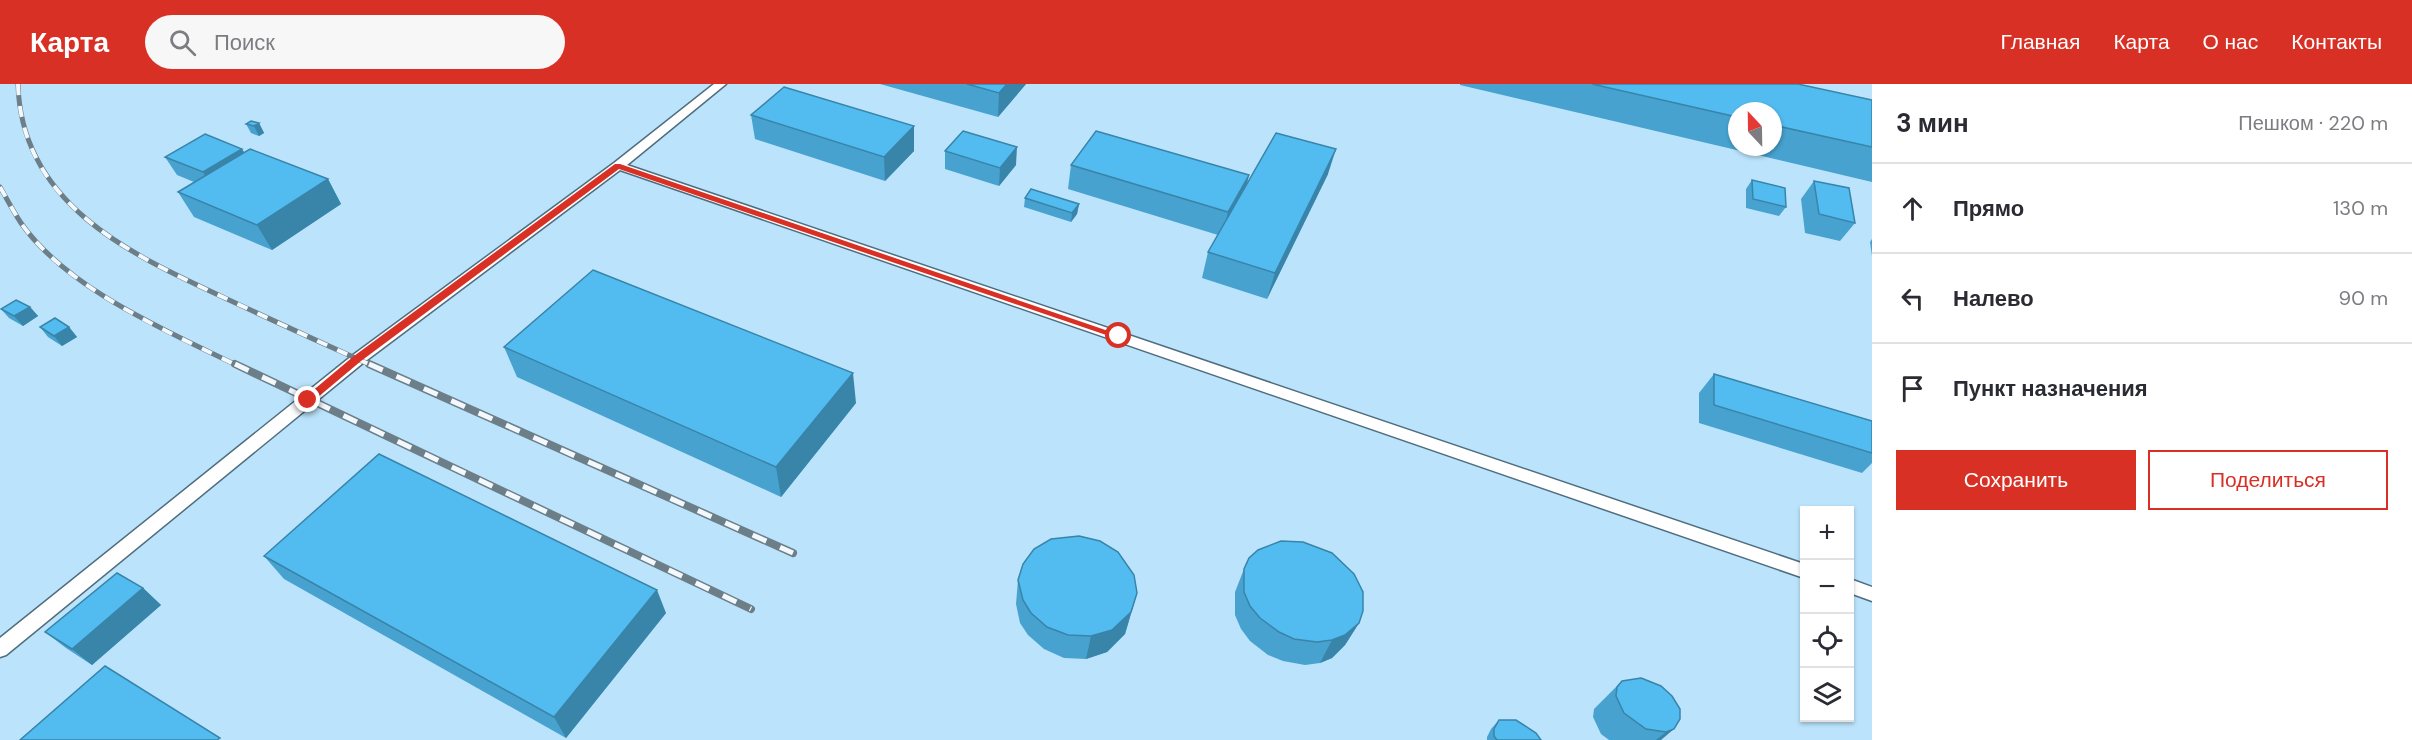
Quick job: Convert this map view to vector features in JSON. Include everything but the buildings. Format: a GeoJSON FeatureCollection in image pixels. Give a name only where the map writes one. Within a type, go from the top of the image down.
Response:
{"type":"FeatureCollection","features":[{"type":"Feature","properties":{"kind":"lane"},"geometry":{"type":"LineString","coordinates":[[0,650],[358,359],[618,166],[720,84]]}},
{"type":"Feature","properties":{"kind":"lane"},"geometry":{"type":"LineString","coordinates":[[618,166],[1800,570]]}},
{"type":"Feature","properties":{"kind":"lane"},"geometry":{"type":"LineString","coordinates":[[1854,587],[1872,594]]}},
{"type":"Feature","properties":{"kind":"shaded area"},"geometry":{"type":"Polygon","coordinates":[[[0,84],[1872,84],[1872,740],[0,740],[0,84]]]}},
{"type":"Feature","properties":{"kind":"railway"},"geometry":{"type":"LineString","coordinates":[[18,84],[24,126],[39,162],[60,194],[88,220],[120,244],[155,264],[373,366]]}},
{"type":"Feature","properties":{"kind":"railway"},"geometry":{"type":"LineString","coordinates":[[0,187],[21,223],[41,247],[64,268],[91,288],[150,323],[238,366]]}},
{"type":"Feature","properties":{"kind":"railway"},"geometry":{"type":"LineString","coordinates":[[235,364],[751,609]]}},
{"type":"Feature","properties":{"kind":"railway"},"geometry":{"type":"LineString","coordinates":[[369,364],[793,553]]}},
{"type":"Feature","properties":{"kind":"route"},"geometry":{"type":"LineString","coordinates":[[308,400],[358,359],[618,166],[1119,336]]}}]}
